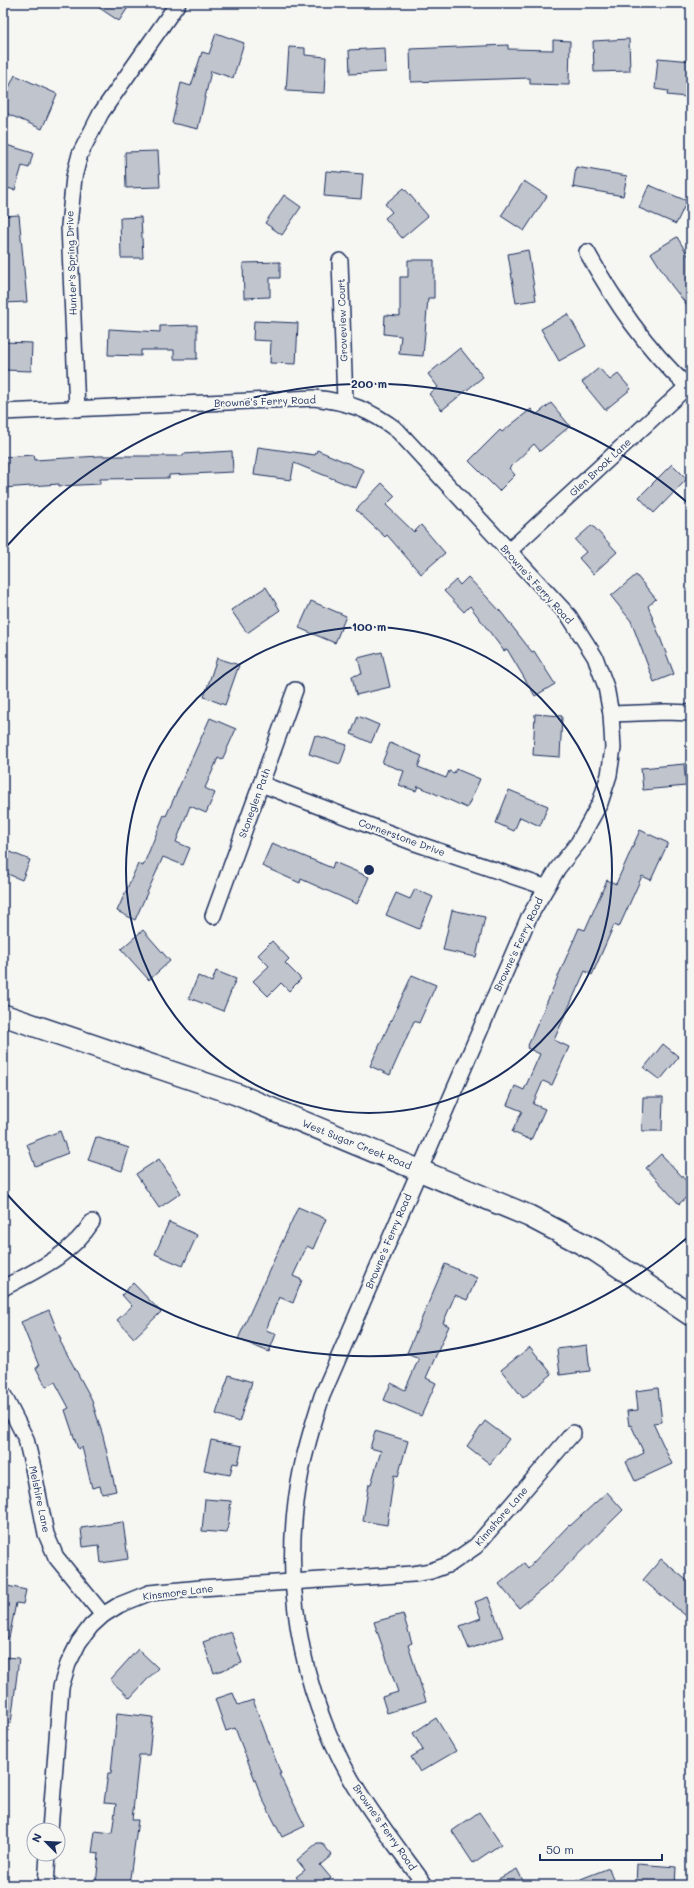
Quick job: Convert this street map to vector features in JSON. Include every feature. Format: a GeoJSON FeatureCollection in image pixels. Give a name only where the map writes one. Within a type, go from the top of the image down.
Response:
{"type":"FeatureCollection","features":[{"type":"Feature","properties":{"kind":"main road","name":"West Sugar Creek Road"},"geometry":{"type":"LineString","coordinates":[[3,1015],[236,1094],[418,1169],[562,1232],[619,1265],[691,1315]]}},
{"type":"Feature","properties":{"kind":"street","name":"Hunter's Spring Drive"},"geometry":{"type":"LineString","coordinates":[[77,409],[69,226],[74,177],[80,154],[101,113],[178,3]]}},
{"type":"Feature","properties":{"kind":"street"},"geometry":{"type":"LineString","coordinates":[[587,252],[609,293],[634,329],[648,346],[689,385]]}},
{"type":"Feature","properties":{"kind":"street","name":"Groveview Court"},"geometry":{"type":"LineString","coordinates":[[340,261],[345,402]]}},
{"type":"Feature","properties":{"kind":"street","name":"Glen Brook Lane"},"geometry":{"type":"LineString","coordinates":[[509,552],[689,385]]}},
{"type":"Feature","properties":{"kind":"street","name":"Browne's Ferry Road"},"geometry":{"type":"LineString","coordinates":[[3,412],[314,398],[345,402],[380,417],[398,431],[569,616],[587,643],[601,672],[611,714],[613,748],[609,775],[600,803],[578,843],[545,887],[529,917],[418,1169],[322,1396],[310,1434],[301,1472],[295,1512],[294,1582],[298,1622],[305,1661],[316,1699],[333,1743],[351,1778],[372,1812],[426,1885]]}},
{"type":"Feature","properties":{"kind":"street","name":"Stoneglen Path"},"geometry":{"type":"LineString","coordinates":[[213,916],[295,690]]}},
{"type":"Feature","properties":{"kind":"street"},"geometry":{"type":"LineString","coordinates":[[611,714],[666,712],[691,713]]}},
{"type":"Feature","properties":{"kind":"street","name":"Cornerstone Drive"},"geometry":{"type":"LineString","coordinates":[[261,784],[415,843],[545,887]]}},
{"type":"Feature","properties":{"kind":"street"},"geometry":{"type":"LineString","coordinates":[[3,1288],[53,1261],[71,1248],[92,1222]]}},
{"type":"Feature","properties":{"kind":"street","name":"Melshire Lane"},"geometry":{"type":"LineString","coordinates":[[3,1394],[26,1439],[46,1534],[56,1557],[103,1616]]}},
{"type":"Feature","properties":{"kind":"street","name":"Kinnshore Lane"},"geometry":{"type":"LineString","coordinates":[[294,1582],[413,1574],[431,1571],[450,1564],[476,1546],[573,1433]]}},
{"type":"Feature","properties":{"kind":"street","name":"Kinsmore Lane"},"geometry":{"type":"LineString","coordinates":[[51,1822],[61,1687],[68,1664],[79,1642],[91,1626],[119,1605],[149,1593],[294,1582]]}},
{"type":"Feature","properties":{"kind":"street"},"geometry":{"type":"LineString","coordinates":[[46,1885],[47,1862]]}},
{"type":"Feature","properties":{"kind":"building"},"geometry":{"type":"Polygon","coordinates":[[[92,3],[131,3],[119,21],[92,3]]]}},
{"type":"Feature","properties":{"kind":"building"},"geometry":{"type":"Polygon","coordinates":[[[216,33],[244,43],[233,78],[211,71],[198,129],[172,123],[181,83],[191,86],[202,52],[209,54],[216,33]]]}},
{"type":"Feature","properties":{"kind":"building"},"geometry":{"type":"Polygon","coordinates":[[[629,39],[630,71],[594,72],[593,41],[629,39]]]}},
{"type":"Feature","properties":{"kind":"building"},"geometry":{"type":"Polygon","coordinates":[[[553,40],[570,41],[569,85],[530,84],[530,78],[411,82],[410,49],[508,45],[508,49],[553,50],[553,40]]]}},
{"type":"Feature","properties":{"kind":"building"},"geometry":{"type":"Polygon","coordinates":[[[289,47],[305,48],[305,55],[326,57],[324,93],[286,91],[289,47]]]}},
{"type":"Feature","properties":{"kind":"building"},"geometry":{"type":"Polygon","coordinates":[[[385,48],[386,72],[350,74],[349,50],[385,48]]]}},
{"type":"Feature","properties":{"kind":"building"},"geometry":{"type":"Polygon","coordinates":[[[658,58],[691,61],[686,97],[667,95],[668,91],[655,89],[658,58]]]}},
{"type":"Feature","properties":{"kind":"building"},"geometry":{"type":"Polygon","coordinates":[[[15,75],[57,94],[42,129],[3,112],[3,100],[15,75]]]}},
{"type":"Feature","properties":{"kind":"building"},"geometry":{"type":"Polygon","coordinates":[[[3,144],[33,153],[29,168],[22,166],[15,190],[3,187],[3,144]]]}},
{"type":"Feature","properties":{"kind":"building"},"geometry":{"type":"Polygon","coordinates":[[[158,151],[160,187],[126,188],[125,152],[158,151]]]}},
{"type":"Feature","properties":{"kind":"building"},"geometry":{"type":"Polygon","coordinates":[[[576,167],[627,176],[623,196],[573,187],[576,167]]]}},
{"type":"Feature","properties":{"kind":"building"},"geometry":{"type":"Polygon","coordinates":[[[326,171],[363,174],[361,199],[324,196],[326,171]]]}},
{"type":"Feature","properties":{"kind":"building"},"geometry":{"type":"Polygon","coordinates":[[[524,181],[547,196],[524,231],[501,216],[524,181]]]}},
{"type":"Feature","properties":{"kind":"building"},"geometry":{"type":"Polygon","coordinates":[[[649,185],[687,201],[676,224],[639,208],[649,185]]]}},
{"type":"Feature","properties":{"kind":"building"},"geometry":{"type":"Polygon","coordinates":[[[404,188],[428,216],[402,238],[385,218],[392,212],[385,204],[404,188]]]}},
{"type":"Feature","properties":{"kind":"building"},"geometry":{"type":"Polygon","coordinates":[[[284,195],[301,207],[282,235],[265,223],[284,195]]]}},
{"type":"Feature","properties":{"kind":"building"},"geometry":{"type":"Polygon","coordinates":[[[19,215],[27,302],[3,303],[3,216],[19,215]]]}},
{"type":"Feature","properties":{"kind":"building"},"geometry":{"type":"Polygon","coordinates":[[[141,217],[143,258],[121,258],[120,218],[141,217]]]}},
{"type":"Feature","properties":{"kind":"building"},"geometry":{"type":"Polygon","coordinates":[[[677,237],[691,260],[691,310],[672,286],[651,253],[677,237]]]}},
{"type":"Feature","properties":{"kind":"building"},"geometry":{"type":"Polygon","coordinates":[[[528,250],[536,300],[516,303],[508,254],[528,250]]]}},
{"type":"Feature","properties":{"kind":"building"},"geometry":{"type":"Polygon","coordinates":[[[408,260],[434,260],[434,298],[428,298],[423,356],[399,354],[401,336],[384,334],[385,315],[400,316],[400,277],[408,277],[408,260]]]}},
{"type":"Feature","properties":{"kind":"building"},"geometry":{"type":"Polygon","coordinates":[[[280,262],[280,278],[270,278],[270,297],[244,298],[243,263],[280,262]]]}},
{"type":"Feature","properties":{"kind":"building"},"geometry":{"type":"Polygon","coordinates":[[[568,314],[586,346],[559,361],[541,329],[568,314]]]}},
{"type":"Feature","properties":{"kind":"building"},"geometry":{"type":"Polygon","coordinates":[[[254,321],[298,323],[296,364],[270,363],[271,341],[253,340],[254,321]]]}},
{"type":"Feature","properties":{"kind":"building"},"geometry":{"type":"Polygon","coordinates":[[[197,325],[197,359],[174,359],[174,350],[141,350],[141,356],[108,355],[109,329],[160,332],[160,326],[197,325]]]}},
{"type":"Feature","properties":{"kind":"building"},"geometry":{"type":"Polygon","coordinates":[[[3,342],[32,343],[31,371],[3,370],[3,342]]]}},
{"type":"Feature","properties":{"kind":"building"},"geometry":{"type":"Polygon","coordinates":[[[460,348],[483,377],[442,410],[429,394],[438,387],[428,374],[460,348]]]}},
{"type":"Feature","properties":{"kind":"building"},"geometry":{"type":"Polygon","coordinates":[[[599,368],[610,380],[618,374],[631,389],[605,410],[582,382],[599,368]]]}},
{"type":"Feature","properties":{"kind":"building"},"geometry":{"type":"Polygon","coordinates":[[[551,403],[570,426],[540,451],[534,444],[509,468],[515,475],[499,491],[469,461],[500,430],[502,432],[531,409],[536,415],[551,403]]]}},
{"type":"Feature","properties":{"kind":"building"},"geometry":{"type":"Polygon","coordinates":[[[258,447],[315,455],[317,450],[364,470],[356,488],[294,463],[291,480],[254,475],[258,447]]]}},
{"type":"Feature","properties":{"kind":"building"},"geometry":{"type":"Polygon","coordinates":[[[232,451],[233,472],[169,475],[169,478],[100,479],[100,484],[59,486],[59,484],[3,488],[3,457],[34,455],[35,460],[99,456],[183,456],[183,454],[232,451]]]}},
{"type":"Feature","properties":{"kind":"building"},"geometry":{"type":"Polygon","coordinates":[[[672,464],[687,479],[654,513],[639,497],[672,464]]]}},
{"type":"Feature","properties":{"kind":"building"},"geometry":{"type":"Polygon","coordinates":[[[382,483],[395,496],[386,505],[414,532],[421,525],[445,553],[421,574],[387,535],[385,537],[356,510],[382,483]]]}},
{"type":"Feature","properties":{"kind":"building"},"geometry":{"type":"Polygon","coordinates":[[[592,525],[617,552],[593,574],[579,558],[586,552],[575,540],[592,525]]]}},
{"type":"Feature","properties":{"kind":"building"},"geometry":{"type":"Polygon","coordinates":[[[636,575],[656,599],[648,606],[674,674],[654,682],[631,621],[611,596],[636,575]]]}},
{"type":"Feature","properties":{"kind":"building"},"geometry":{"type":"Polygon","coordinates":[[[468,577],[501,612],[532,652],[534,651],[555,684],[535,696],[507,649],[504,651],[470,606],[464,612],[444,591],[456,580],[460,585],[468,577]]]}},
{"type":"Feature","properties":{"kind":"building"},"geometry":{"type":"Polygon","coordinates":[[[266,587],[280,610],[247,633],[231,610],[266,587]]]}},
{"type":"Feature","properties":{"kind":"building"},"geometry":{"type":"Polygon","coordinates":[[[311,601],[346,616],[335,643],[299,628],[311,601]]]}},
{"type":"Feature","properties":{"kind":"building"},"geometry":{"type":"Polygon","coordinates":[[[382,652],[390,687],[356,695],[352,676],[362,674],[358,658],[382,652]]]}},
{"type":"Feature","properties":{"kind":"building"},"geometry":{"type":"Polygon","coordinates":[[[217,658],[239,665],[225,705],[204,697],[217,658]]]}},
{"type":"Feature","properties":{"kind":"building"},"geometry":{"type":"Polygon","coordinates":[[[535,714],[562,716],[560,757],[533,755],[535,714]]]}},
{"type":"Feature","properties":{"kind":"building"},"geometry":{"type":"Polygon","coordinates":[[[358,716],[379,725],[371,743],[351,734],[358,716]]]}},
{"type":"Feature","properties":{"kind":"building"},"geometry":{"type":"Polygon","coordinates":[[[210,718],[236,729],[222,760],[218,758],[205,788],[215,793],[206,813],[190,806],[176,842],[190,848],[183,865],[163,857],[135,920],[117,911],[138,864],[143,866],[164,815],[166,816],[210,718]]]}},
{"type":"Feature","properties":{"kind":"building"},"geometry":{"type":"Polygon","coordinates":[[[315,735],[347,745],[340,764],[309,754],[315,735]]]}},
{"type":"Feature","properties":{"kind":"building"},"geometry":{"type":"Polygon","coordinates":[[[390,743],[422,756],[418,767],[446,778],[449,771],[454,773],[456,769],[480,779],[467,808],[418,786],[416,791],[399,785],[404,771],[382,763],[390,743]]]}},
{"type":"Feature","properties":{"kind":"building"},"geometry":{"type":"Polygon","coordinates":[[[684,764],[686,786],[643,790],[641,768],[684,764]]]}},
{"type":"Feature","properties":{"kind":"building"},"geometry":{"type":"Polygon","coordinates":[[[509,790],[548,806],[540,826],[520,817],[514,831],[496,823],[509,790]]]}},
{"type":"Feature","properties":{"kind":"building"},"geometry":{"type":"Polygon","coordinates":[[[640,830],[668,843],[651,880],[642,876],[619,927],[614,925],[592,975],[585,971],[554,1040],[569,1047],[552,1085],[543,1081],[533,1104],[545,1109],[531,1140],[512,1132],[522,1111],[507,1105],[515,1086],[524,1090],[540,1054],[527,1048],[579,928],[585,930],[607,880],[616,884],[640,830]]]}},
{"type":"Feature","properties":{"kind":"building"},"geometry":{"type":"Polygon","coordinates":[[[272,843],[332,868],[334,862],[369,877],[357,904],[301,879],[300,883],[262,866],[272,843]]]}},
{"type":"Feature","properties":{"kind":"building"},"geometry":{"type":"Polygon","coordinates":[[[3,849],[30,860],[22,880],[3,872],[3,849]]]}},
{"type":"Feature","properties":{"kind":"building"},"geometry":{"type":"Polygon","coordinates":[[[415,889],[433,897],[419,929],[386,915],[396,893],[410,899],[415,889]]]}},
{"type":"Feature","properties":{"kind":"building"},"geometry":{"type":"Polygon","coordinates":[[[452,910],[485,917],[476,957],[443,950],[452,910]]]}},
{"type":"Feature","properties":{"kind":"building"},"geometry":{"type":"Polygon","coordinates":[[[143,930],[170,961],[149,980],[121,949],[143,930]]]}},
{"type":"Feature","properties":{"kind":"building"},"geometry":{"type":"Polygon","coordinates":[[[272,941],[289,959],[285,963],[301,979],[289,991],[281,983],[268,996],[253,981],[269,966],[258,955],[272,941]]]}},
{"type":"Feature","properties":{"kind":"building"},"geometry":{"type":"Polygon","coordinates":[[[216,971],[236,979],[223,1011],[189,998],[198,976],[212,982],[216,971]]]}},
{"type":"Feature","properties":{"kind":"building"},"geometry":{"type":"Polygon","coordinates":[[[412,975],[436,985],[419,1023],[414,1021],[390,1075],[370,1066],[412,975]]]}},
{"type":"Feature","properties":{"kind":"building"},"geometry":{"type":"Polygon","coordinates":[[[663,1044],[679,1057],[660,1080],[644,1068],[663,1044]]]}},
{"type":"Feature","properties":{"kind":"building"},"geometry":{"type":"Polygon","coordinates":[[[643,1097],[663,1097],[662,1131],[642,1131],[643,1097]]]}},
{"type":"Feature","properties":{"kind":"building"},"geometry":{"type":"Polygon","coordinates":[[[60,1131],[68,1153],[35,1166],[27,1144],[60,1131]]]}},
{"type":"Feature","properties":{"kind":"building"},"geometry":{"type":"Polygon","coordinates":[[[96,1137],[129,1148],[122,1171],[88,1160],[96,1137]]]}},
{"type":"Feature","properties":{"kind":"building"},"geometry":{"type":"Polygon","coordinates":[[[661,1154],[691,1186],[691,1193],[679,1204],[646,1168],[661,1154]]]}},
{"type":"Feature","properties":{"kind":"building"},"geometry":{"type":"Polygon","coordinates":[[[159,1159],[181,1193],[159,1208],[136,1174],[159,1159]]]}},
{"type":"Feature","properties":{"kind":"building"},"geometry":{"type":"Polygon","coordinates":[[[298,1207],[326,1219],[313,1249],[307,1246],[293,1276],[302,1280],[293,1303],[279,1297],[266,1330],[276,1334],[269,1352],[238,1339],[298,1207]]]}},
{"type":"Feature","properties":{"kind":"building"},"geometry":{"type":"Polygon","coordinates":[[[169,1222],[197,1235],[183,1266],[155,1254],[169,1222]]]}},
{"type":"Feature","properties":{"kind":"building"},"geometry":{"type":"Polygon","coordinates":[[[445,1264],[477,1278],[467,1300],[455,1295],[443,1323],[449,1326],[426,1378],[436,1383],[421,1416],[384,1400],[391,1383],[405,1390],[419,1358],[407,1353],[445,1264]]]}},
{"type":"Feature","properties":{"kind":"building"},"geometry":{"type":"Polygon","coordinates":[[[133,1283],[161,1312],[134,1338],[117,1320],[132,1306],[122,1295],[133,1283]]]}},
{"type":"Feature","properties":{"kind":"building"},"geometry":{"type":"Polygon","coordinates":[[[49,1310],[61,1340],[60,1341],[91,1398],[103,1436],[116,1491],[102,1494],[100,1486],[92,1488],[82,1447],[78,1449],[65,1410],[69,1408],[55,1382],[46,1387],[36,1368],[39,1366],[21,1322],[49,1310]]]}},
{"type":"Feature","properties":{"kind":"building"},"geometry":{"type":"Polygon","coordinates":[[[587,1345],[590,1371],[560,1375],[557,1349],[587,1345]]]}},
{"type":"Feature","properties":{"kind":"building"},"geometry":{"type":"Polygon","coordinates":[[[530,1347],[552,1374],[523,1398],[501,1370],[530,1347]]]}},
{"type":"Feature","properties":{"kind":"building"},"geometry":{"type":"Polygon","coordinates":[[[229,1375],[252,1382],[239,1422],[216,1414],[229,1375]]]}},
{"type":"Feature","properties":{"kind":"building"},"geometry":{"type":"Polygon","coordinates":[[[658,1388],[662,1422],[653,1423],[672,1464],[635,1481],[626,1462],[644,1453],[631,1425],[629,1426],[627,1411],[638,1410],[636,1391],[658,1388]]]}},
{"type":"Feature","properties":{"kind":"building"},"geometry":{"type":"Polygon","coordinates":[[[485,1421],[509,1439],[490,1464],[467,1446],[485,1421]]]}},
{"type":"Feature","properties":{"kind":"building"},"geometry":{"type":"Polygon","coordinates":[[[375,1431],[408,1441],[398,1476],[394,1475],[387,1525],[363,1521],[369,1484],[371,1484],[381,1451],[370,1448],[375,1431]]]}},
{"type":"Feature","properties":{"kind":"building"},"geometry":{"type":"Polygon","coordinates":[[[211,1440],[242,1446],[238,1464],[233,1463],[230,1475],[204,1470],[211,1440]]]}},
{"type":"Feature","properties":{"kind":"building"},"geometry":{"type":"Polygon","coordinates":[[[607,1492],[623,1510],[546,1586],[519,1608],[499,1584],[524,1563],[528,1568],[569,1525],[570,1526],[607,1492]]]}},
{"type":"Feature","properties":{"kind":"building"},"geometry":{"type":"Polygon","coordinates":[[[205,1499],[231,1501],[227,1533],[202,1531],[205,1499]]]}},
{"type":"Feature","properties":{"kind":"building"},"geometry":{"type":"Polygon","coordinates":[[[123,1522],[128,1559],[101,1563],[99,1545],[83,1547],[81,1528],[123,1522]]]}},
{"type":"Feature","properties":{"kind":"building"},"geometry":{"type":"Polygon","coordinates":[[[661,1559],[691,1584],[691,1620],[643,1580],[661,1559]]]}},
{"type":"Feature","properties":{"kind":"building"},"geometry":{"type":"Polygon","coordinates":[[[3,1585],[26,1590],[23,1604],[16,1603],[9,1638],[3,1638],[3,1585]]]}},
{"type":"Feature","properties":{"kind":"building"},"geometry":{"type":"Polygon","coordinates":[[[488,1597],[503,1637],[469,1649],[460,1626],[481,1618],[475,1602],[488,1597]]]}},
{"type":"Feature","properties":{"kind":"building"},"geometry":{"type":"Polygon","coordinates":[[[403,1614],[412,1643],[408,1645],[426,1701],[387,1713],[382,1697],[398,1692],[374,1622],[403,1614]]]}},
{"type":"Feature","properties":{"kind":"building"},"geometry":{"type":"Polygon","coordinates":[[[231,1632],[242,1663],[214,1673],[203,1642],[231,1632]]]}},
{"type":"Feature","properties":{"kind":"building"},"geometry":{"type":"Polygon","coordinates":[[[138,1649],[158,1668],[130,1698],[110,1680],[138,1649]]]}},
{"type":"Feature","properties":{"kind":"building"},"geometry":{"type":"Polygon","coordinates":[[[3,1657],[19,1658],[11,1723],[3,1723],[3,1657]]]}},
{"type":"Feature","properties":{"kind":"building"},"geometry":{"type":"Polygon","coordinates":[[[233,1693],[238,1705],[253,1700],[281,1774],[279,1774],[305,1826],[282,1837],[262,1798],[235,1728],[226,1731],[215,1699],[233,1693]]]}},
{"type":"Feature","properties":{"kind":"building"},"geometry":{"type":"Polygon","coordinates":[[[117,1713],[153,1717],[149,1755],[139,1755],[132,1820],[138,1820],[129,1885],[96,1885],[99,1854],[92,1853],[95,1831],[112,1833],[116,1804],[104,1803],[108,1773],[111,1773],[117,1713]]]}},
{"type":"Feature","properties":{"kind":"building"},"geometry":{"type":"Polygon","coordinates":[[[436,1718],[456,1751],[420,1772],[411,1757],[423,1750],[413,1733],[436,1718]]]}},
{"type":"Feature","properties":{"kind":"building"},"geometry":{"type":"Polygon","coordinates":[[[479,1812],[501,1844],[473,1863],[452,1831],[479,1812]]]}},
{"type":"Feature","properties":{"kind":"building"},"geometry":{"type":"Polygon","coordinates":[[[317,1843],[322,1843],[332,1855],[320,1865],[331,1878],[323,1885],[303,1885],[296,1877],[305,1870],[297,1860],[317,1843]]]}},
{"type":"Feature","properties":{"kind":"building"},"geometry":{"type":"Polygon","coordinates":[[[637,1864],[676,1867],[675,1885],[636,1885],[637,1864]]]}},
{"type":"Feature","properties":{"kind":"building"},"geometry":{"type":"Polygon","coordinates":[[[609,1868],[615,1885],[568,1885],[568,1884],[609,1868]]]}},
{"type":"Feature","properties":{"kind":"building"},"geometry":{"type":"Polygon","coordinates":[[[517,1869],[525,1885],[487,1885],[517,1869]]]}}]}
